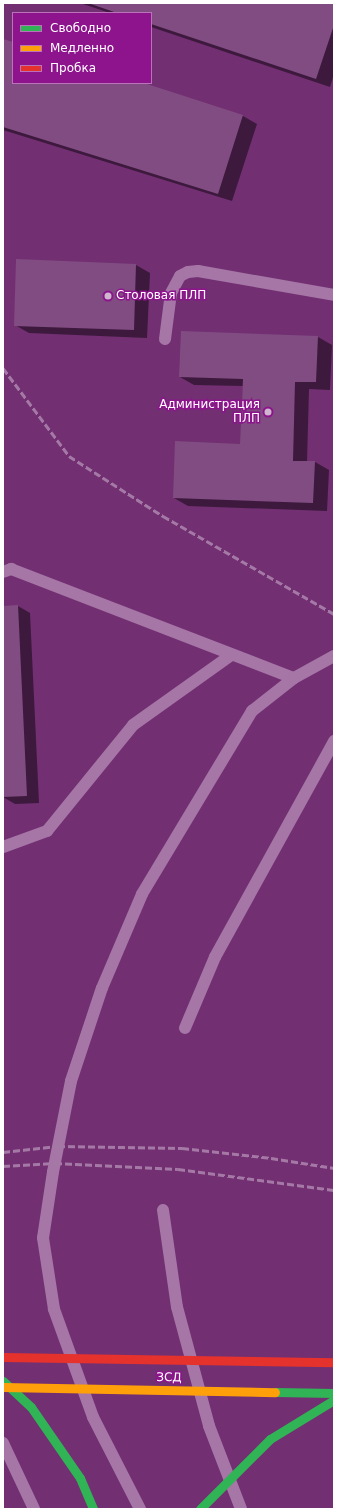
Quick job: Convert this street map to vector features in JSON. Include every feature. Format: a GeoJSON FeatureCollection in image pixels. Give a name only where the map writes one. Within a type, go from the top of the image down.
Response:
{"type":"FeatureCollection","features":[{"type":"Feature","properties":{"kind":"main road","name":"ЗСД"},"geometry":{"type":"LineString","coordinates":[[3,1357],[334,1362]]}},
{"type":"Feature","properties":{"kind":"main road"},"geometry":{"type":"LineString","coordinates":[[3,1380],[31,1408],[80,1478],[94,1509]]}},
{"type":"Feature","properties":{"kind":"main road","name":"ЗСД"},"geometry":{"type":"LineString","coordinates":[[3,1387],[334,1393]]}},
{"type":"Feature","properties":{"kind":"main road"},"geometry":{"type":"LineString","coordinates":[[200,1509],[270,1439],[334,1400]]}},
{"type":"Feature","properties":{"kind":"lane"},"geometry":{"type":"LineString","coordinates":[[165,339],[171,293],[180,276],[188,272],[198,271],[334,295]]}},
{"type":"Feature","properties":{"kind":"lane"},"geometry":{"type":"LineString","coordinates":[[3,572],[11,569],[294,678]]}},
{"type":"Feature","properties":{"kind":"lane"},"geometry":{"type":"LineString","coordinates":[[3,847],[47,832],[133,724],[231,654]]}},
{"type":"Feature","properties":{"kind":"lane"},"geometry":{"type":"LineString","coordinates":[[140,1509],[93,1417],[54,1309],[43,1238],[53,1172],[71,1081],[102,988],[142,894],[252,711],[294,678],[334,656]]}},
{"type":"Feature","properties":{"kind":"lane"},"geometry":{"type":"LineString","coordinates":[[185,1028],[215,957],[334,741]]}},
{"type":"Feature","properties":{"kind":"lane"},"geometry":{"type":"LineString","coordinates":[[163,1210],[177,1307],[209,1426],[241,1509]]}},
{"type":"Feature","properties":{"kind":"lane"},"geometry":{"type":"LineString","coordinates":[[3,1443],[34,1509]]}},
{"type":"Feature","properties":{"kind":"building"},"geometry":{"type":"Polygon","coordinates":[[[88,3],[334,3],[334,25],[316,79],[152,24],[152,12],[114,12],[88,3]]]}},
{"type":"Feature","properties":{"kind":"building"},"geometry":{"type":"Polygon","coordinates":[[[3,39],[12,42],[12,84],[147,84],[243,115],[218,194],[3,127],[3,39]]]}},
{"type":"Feature","properties":{"kind":"building"},"geometry":{"type":"Polygon","coordinates":[[[16,259],[136,264],[134,330],[14,326],[16,259]]]}},
{"type":"Feature","properties":{"kind":"building","name":"Администрация ПЛП"},"geometry":{"type":"Polygon","coordinates":[[[181,331],[318,336],[316,382],[295,382],[293,461],[315,461],[313,503],[173,498],[175,441],[240,444],[243,379],[179,377],[181,331]]]}},
{"type":"Feature","properties":{"kind":"building"},"geometry":{"type":"Polygon","coordinates":[[[18,605],[27,796],[3,797],[3,606],[18,605]]]}},
{"type":"Feature","properties":{"kind":"railway"},"geometry":{"type":"LineString","coordinates":[[3,368],[69,456],[163,516],[334,614]]}},
{"type":"Feature","properties":{"kind":"railway"},"geometry":{"type":"LineString","coordinates":[[3,1152],[58,1146],[182,1148],[271,1158],[334,1168]]}},
{"type":"Feature","properties":{"kind":"railway"},"geometry":{"type":"LineString","coordinates":[[3,1166],[55,1163],[178,1169],[334,1190]]}},
{"type":"Feature","properties":{"kind":"traffic: fast"},"geometry":{"type":"LineString","coordinates":[[3,1381],[31,1407],[80,1478],[93,1509]]}},
{"type":"Feature","properties":{"kind":"traffic: fast"},"geometry":{"type":"LineString","coordinates":[[275,1392],[334,1393]]}},
{"type":"Feature","properties":{"kind":"traffic: fast"},"geometry":{"type":"LineString","coordinates":[[200,1509],[270,1439],[334,1400]]}},
{"type":"Feature","properties":{"kind":"traffic: slow"},"geometry":{"type":"LineString","coordinates":[[3,1387],[275,1392]]}},
{"type":"Feature","properties":{"kind":"traffic: jam"},"geometry":{"type":"LineString","coordinates":[[3,1357],[334,1362]]}},
{"type":"Feature","properties":{"kind":"place","name":"Столовая ПЛП"},"geometry":{"type":"Point","coordinates":[108,296]}},
{"type":"Feature","properties":{"kind":"place","name":"Администрация ПЛП"},"geometry":{"type":"Point","coordinates":[268,412]}}]}
